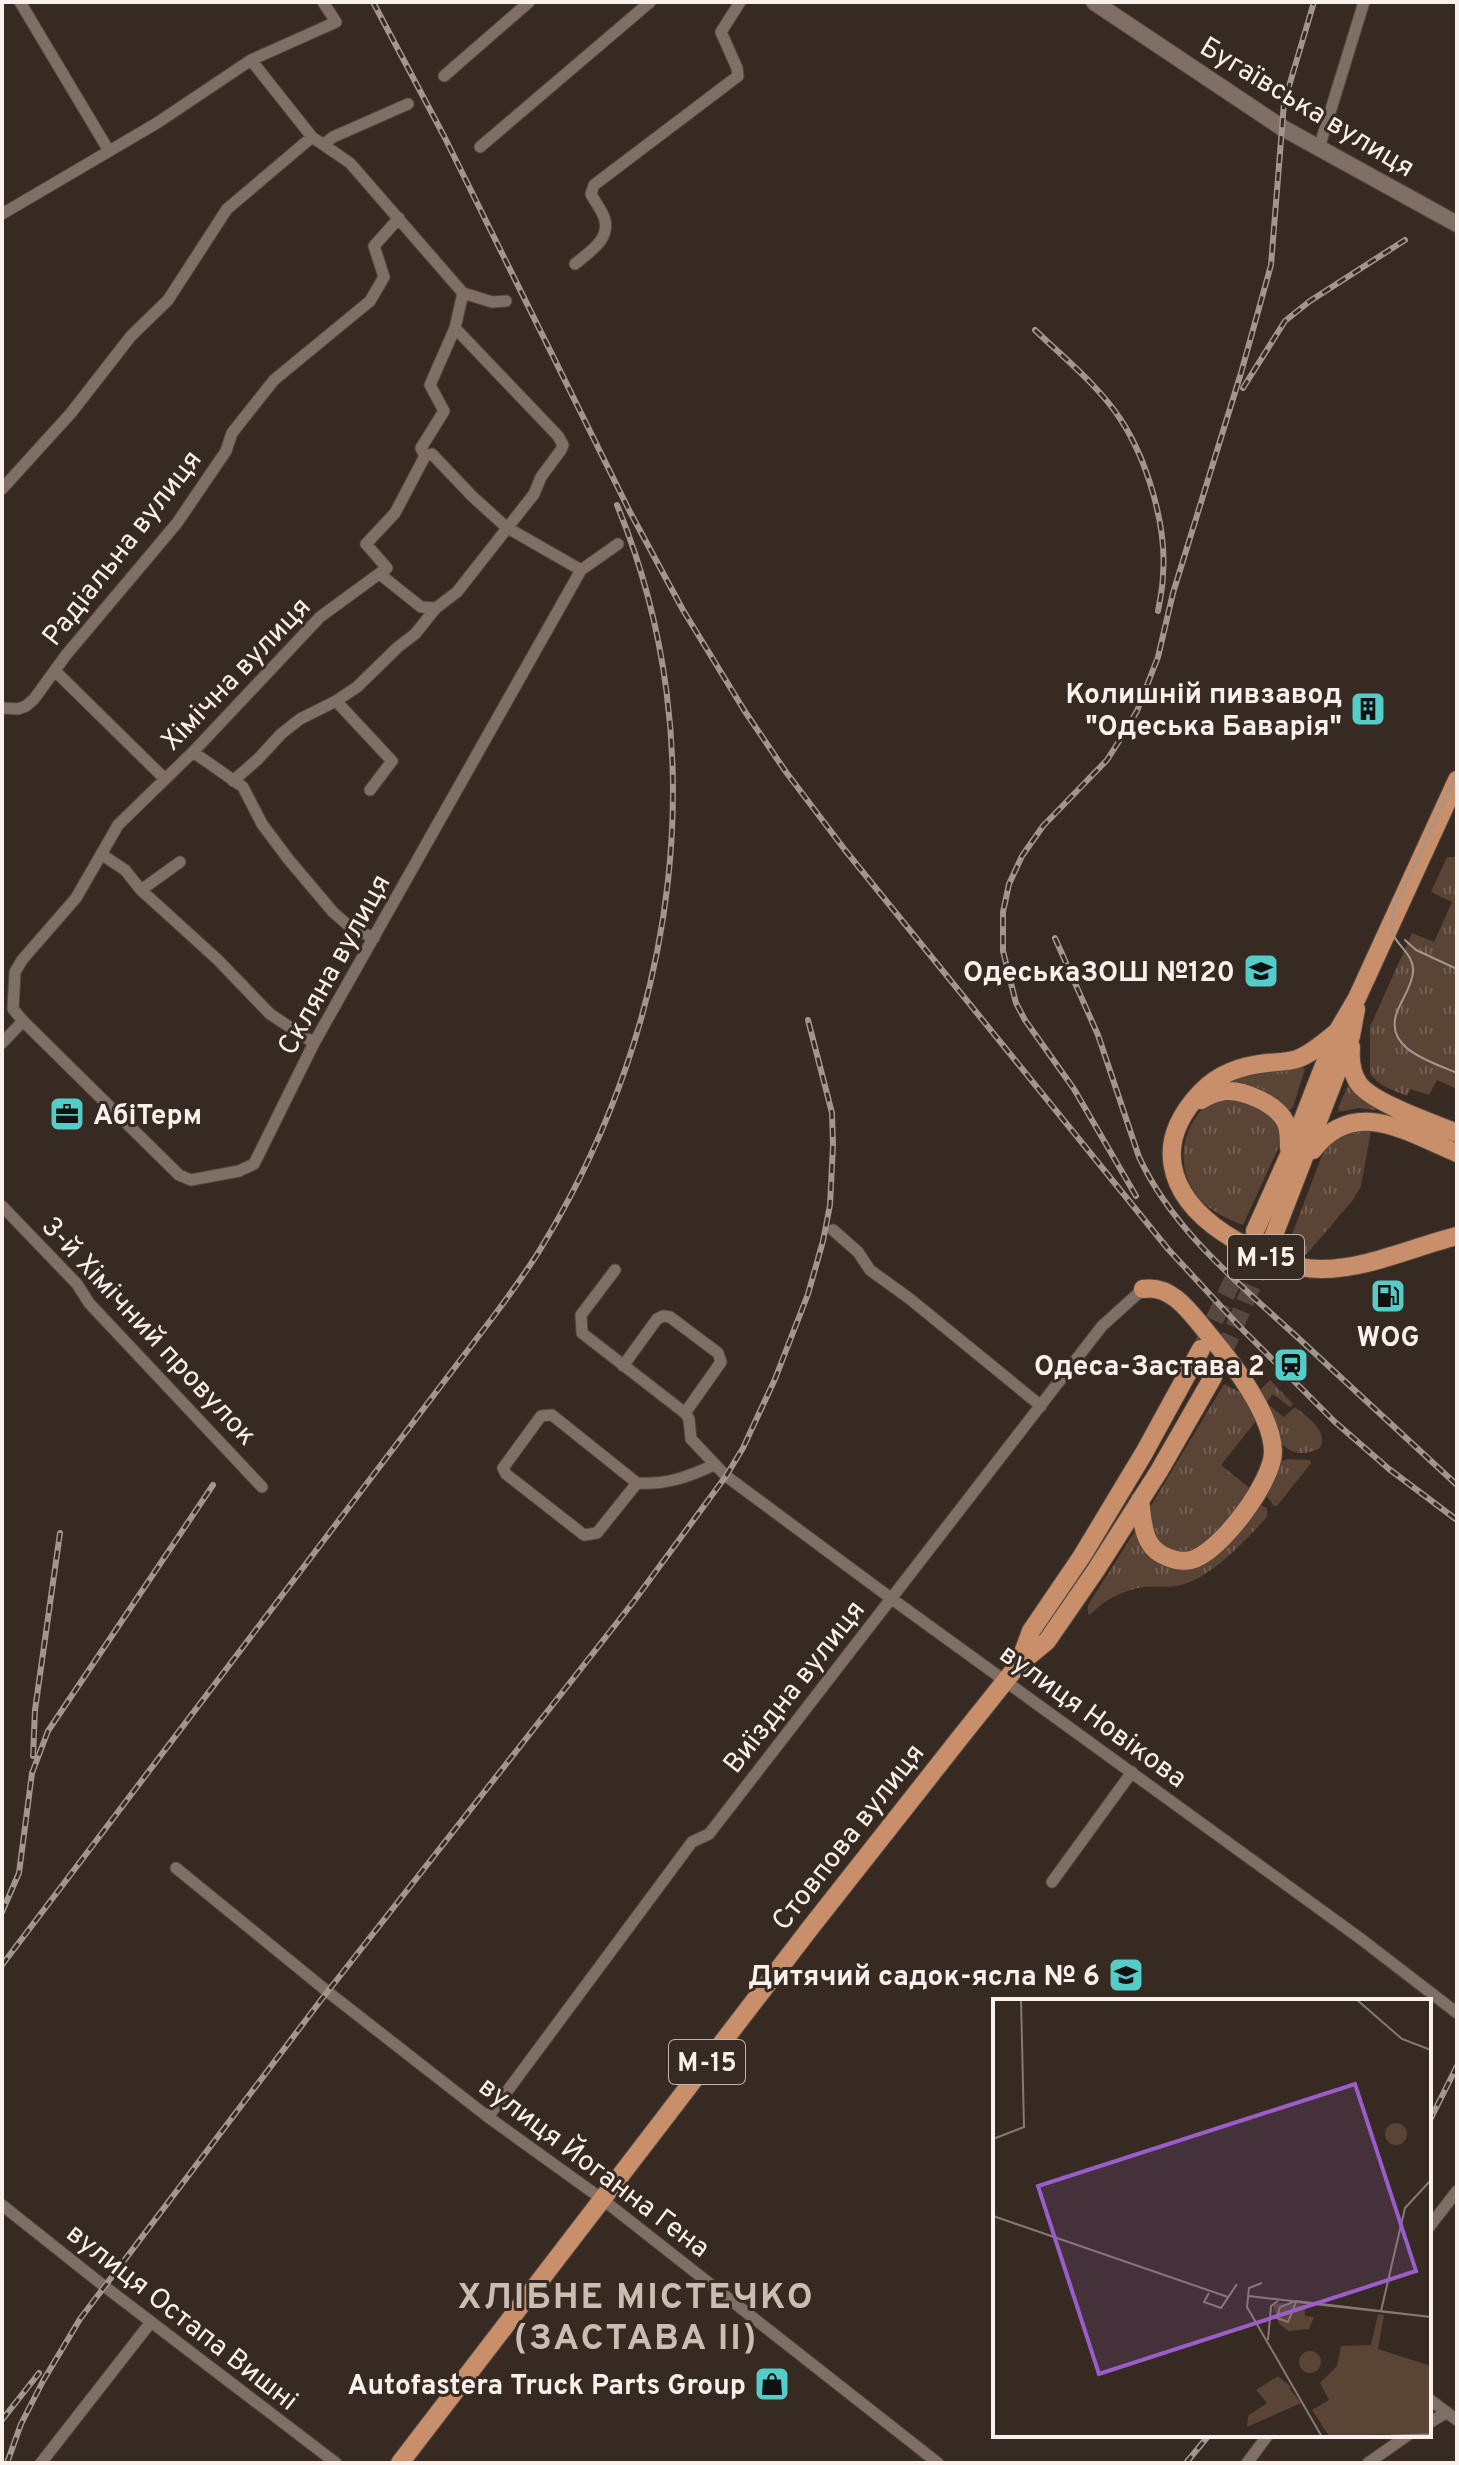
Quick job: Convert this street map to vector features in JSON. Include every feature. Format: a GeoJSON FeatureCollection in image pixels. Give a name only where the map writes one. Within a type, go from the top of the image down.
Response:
{"type":"FeatureCollection","features":[{"type":"Feature","properties":{"kind":"main road","name":"Бугаївська вулиця"},"geometry":{"type":"LineString","coordinates":[[1094,2],[1281,127],[1457,224]]}},
{"type":"Feature","properties":{"kind":"main road"},"geometry":{"type":"LineString","coordinates":[[1296,1158],[1357,998],[1457,780]]}},
{"type":"Feature","properties":{"kind":"main road"},"geometry":{"type":"LineString","coordinates":[[1189,1108],[1202,1091],[1229,1072],[1251,1065],[1298,1059],[1344,1034]]}},
{"type":"Feature","properties":{"kind":"main road"},"geometry":{"type":"LineString","coordinates":[[1344,1034],[1356,1078],[1365,1091],[1457,1133]]}},
{"type":"Feature","properties":{"kind":"main road"},"geometry":{"type":"LineString","coordinates":[[1189,1108],[1213,1093],[1223,1091],[1241,1093],[1262,1102],[1284,1119],[1296,1158]]}},
{"type":"Feature","properties":{"kind":"main road","name":"М-15"},"geometry":{"type":"LineString","coordinates":[[1189,1108],[1178,1125],[1173,1143],[1173,1166],[1180,1189],[1207,1221],[1263,1256],[1297,1267],[1341,1268],[1457,1236]]}},
{"type":"Feature","properties":{"kind":"main road","name":"М-15"},"geometry":{"type":"LineString","coordinates":[[1263,1236],[1296,1158],[1340,1125],[1356,1121],[1386,1124],[1457,1153]]}},
{"type":"Feature","properties":{"kind":"main road"},"geometry":{"type":"LineString","coordinates":[[1140,1500],[1144,1529],[1154,1550],[1177,1561],[1191,1560],[1217,1543],[1248,1508],[1268,1475],[1273,1452],[1268,1428],[1238,1370],[1173,1296],[1153,1287],[1143,1289]]}},
{"type":"Feature","properties":{"kind":"main road","name":"Стовпова вулиця"},"geometry":{"type":"LineString","coordinates":[[1018,1665],[1031,1631],[1129,1479],[1201,1349]]}},
{"type":"Feature","properties":{"kind":"main road","name":"Стовпова вулиця"},"geometry":{"type":"LineString","coordinates":[[400,2463],[811,1927],[1018,1665],[1047,1641],[1096,1570],[1213,1377]]}},
{"type":"Feature","properties":{"kind":"street"},"geometry":{"type":"LineString","coordinates":[[20,2],[109,151]]}},
{"type":"Feature","properties":{"kind":"street"},"geometry":{"type":"LineString","coordinates":[[2,214],[157,123],[251,60],[336,22],[323,2]]}},
{"type":"Feature","properties":{"kind":"street"},"geometry":{"type":"LineString","coordinates":[[444,76],[529,2]]}},
{"type":"Feature","properties":{"kind":"street"},"geometry":{"type":"LineString","coordinates":[[480,147],[650,2]]}},
{"type":"Feature","properties":{"kind":"street"},"geometry":{"type":"LineString","coordinates":[[575,264],[599,244],[605,231],[603,215],[591,194],[594,185],[738,76],[721,32],[740,2]]}},
{"type":"Feature","properties":{"kind":"street"},"geometry":{"type":"LineString","coordinates":[[1319,148],[1364,2]]}},
{"type":"Feature","properties":{"kind":"street"},"geometry":{"type":"LineString","coordinates":[[251,60],[312,137],[350,163],[463,293],[492,302],[506,301]]}},
{"type":"Feature","properties":{"kind":"street"},"geometry":{"type":"LineString","coordinates":[[324,144],[333,137],[408,104]]}},
{"type":"Feature","properties":{"kind":"street"},"geometry":{"type":"LineString","coordinates":[[2,489],[71,413],[131,336],[168,300],[227,209],[312,137]]}},
{"type":"Feature","properties":{"kind":"street","name":"Радіальна вулиця"},"geometry":{"type":"LineString","coordinates":[[2,708],[26,706],[177,523],[226,451],[232,433],[274,380],[370,301],[384,277],[374,246],[399,218]]}},
{"type":"Feature","properties":{"kind":"street"},"geometry":{"type":"LineString","coordinates":[[425,456],[421,448],[444,411],[430,385],[455,328],[463,293]]}},
{"type":"Feature","properties":{"kind":"street"},"geometry":{"type":"LineString","coordinates":[[233,781],[300,719],[357,687],[415,634],[436,608],[457,592],[534,494],[541,477],[559,454],[563,445],[558,436],[455,328]]}},
{"type":"Feature","properties":{"kind":"street"},"geometry":{"type":"LineString","coordinates":[[436,608],[421,607],[381,575],[387,568],[366,544],[395,513],[425,456],[432,454],[506,527],[581,570]]}},
{"type":"Feature","properties":{"kind":"street","name":"Скляна вулиця"},"geometry":{"type":"LineString","coordinates":[[23,1021],[179,1175],[191,1180],[239,1171],[254,1164],[314,1043],[581,570],[618,544]]}},
{"type":"Feature","properties":{"kind":"street","name":"Хімічна вулиця"},"geometry":{"type":"LineString","coordinates":[[23,1021],[13,1009],[15,972],[76,898],[118,825],[193,752],[320,617],[381,575]]}},
{"type":"Feature","properties":{"kind":"street"},"geometry":{"type":"LineString","coordinates":[[55,671],[165,779]]}},
{"type":"Feature","properties":{"kind":"street"},"geometry":{"type":"LineString","coordinates":[[336,701],[392,761],[370,790]]}},
{"type":"Feature","properties":{"kind":"street"},"geometry":{"type":"LineString","coordinates":[[193,752],[243,787],[262,824],[333,912],[350,927],[374,938]]}},
{"type":"Feature","properties":{"kind":"street"},"geometry":{"type":"LineString","coordinates":[[101,854],[125,870],[141,890],[218,960],[270,1014],[314,1043]]}},
{"type":"Feature","properties":{"kind":"street"},"geometry":{"type":"LineString","coordinates":[[141,890],[180,862]]}},
{"type":"Feature","properties":{"kind":"street"},"geometry":{"type":"LineString","coordinates":[[2,1043],[23,1021]]}},
{"type":"Feature","properties":{"kind":"street","name":"3-й Хімічний провулок"},"geometry":{"type":"LineString","coordinates":[[2,1206],[262,1487]]}},
{"type":"Feature","properties":{"kind":"street"},"geometry":{"type":"LineString","coordinates":[[833,1230],[858,1252],[870,1270],[1041,1406]]}},
{"type":"Feature","properties":{"kind":"street"},"geometry":{"type":"LineString","coordinates":[[615,1270],[581,1315],[582,1333],[623,1366],[685,1413],[721,1362],[718,1353],[670,1317],[663,1316],[657,1319],[623,1366]]}},
{"type":"Feature","properties":{"kind":"street","name":"Виїздна вулиця"},"geometry":{"type":"LineString","coordinates":[[488,2117],[692,1842],[709,1834],[1102,1326],[1143,1289]]}},
{"type":"Feature","properties":{"kind":"street","name":"вулиця Новікова"},"geometry":{"type":"LineString","coordinates":[[685,1413],[689,1419],[691,1439],[726,1476],[1361,1939],[1457,2013]]}},
{"type":"Feature","properties":{"kind":"street"},"geometry":{"type":"LineString","coordinates":[[637,1483],[597,1533],[584,1535],[506,1474],[503,1468],[541,1416],[552,1415],[637,1483],[658,1484],[680,1480],[714,1465]]}},
{"type":"Feature","properties":{"kind":"street"},"geometry":{"type":"LineString","coordinates":[[1052,1882],[1132,1772]]}},
{"type":"Feature","properties":{"kind":"street","name":"вулиця Йоганна Гена"},"geometry":{"type":"LineString","coordinates":[[176,1868],[331,1995],[488,2117],[602,2199],[938,2463]]}},
{"type":"Feature","properties":{"kind":"street"},"geometry":{"type":"LineString","coordinates":[[1431,2224],[1457,2191]]}},
{"type":"Feature","properties":{"kind":"street","name":"вулиця Остапа Вишні"},"geometry":{"type":"LineString","coordinates":[[2,2205],[336,2463]]}},
{"type":"Feature","properties":{"kind":"street"},"geometry":{"type":"LineString","coordinates":[[41,2463],[151,2322]]}},
{"type":"Feature","properties":{"kind":"street"},"geometry":{"type":"LineString","coordinates":[[1431,2400],[1452,2416]]}},
{"type":"Feature","properties":{"kind":"street"},"geometry":{"type":"LineString","coordinates":[[1431,2422],[1452,2416]]}},
{"type":"Feature","properties":{"kind":"street"},"geometry":{"type":"LineString","coordinates":[[1247,2463],[1266,2437]]}},
{"type":"Feature","properties":{"kind":"street"},"geometry":{"type":"LineString","coordinates":[[1368,2463],[1405,2437]]}},
{"type":"Feature","properties":{"kind":"green space"},"geometry":{"type":"Polygon","coordinates":[[[1447,857],[1457,857],[1457,1089],[1437,1080],[1429,1095],[1410,1089],[1407,1096],[1391,1090],[1370,1073],[1370,1027],[1412,933],[1434,942],[1452,902],[1431,892],[1447,857]]]}},
{"type":"Feature","properties":{"kind":"green space"},"geometry":{"type":"Polygon","coordinates":[[[1301,1066],[1305,1069],[1290,1110],[1248,1086],[1231,1081],[1231,1077],[1301,1066]]]}},
{"type":"Feature","properties":{"kind":"green space"},"geometry":{"type":"Polygon","coordinates":[[[1349,1083],[1378,1105],[1376,1110],[1358,1108],[1339,1112],[1349,1083]]]}},
{"type":"Feature","properties":{"kind":"green space"},"geometry":{"type":"Polygon","coordinates":[[[1214,1098],[1248,1102],[1275,1119],[1283,1138],[1243,1225],[1204,1204],[1186,1173],[1184,1146],[1188,1132],[1194,1119],[1214,1098]]]}},
{"type":"Feature","properties":{"kind":"green space"},"geometry":{"type":"Polygon","coordinates":[[[1353,1129],[1371,1131],[1361,1186],[1353,1200],[1306,1255],[1287,1248],[1322,1155],[1335,1138],[1353,1129]]]}},
{"type":"Feature","properties":{"kind":"green space"},"geometry":{"type":"Polygon","coordinates":[[[1270,1380],[1293,1404],[1290,1407],[1273,1394],[1266,1403],[1284,1417],[1294,1408],[1298,1409],[1320,1431],[1320,1448],[1306,1453],[1295,1452],[1278,1438],[1257,1393],[1270,1380]]]}},
{"type":"Feature","properties":{"kind":"green space"},"geometry":{"type":"Polygon","coordinates":[[[1224,1384],[1242,1393],[1256,1421],[1221,1465],[1252,1490],[1215,1534],[1191,1550],[1179,1551],[1158,1540],[1149,1509],[1224,1384]]]}},
{"type":"Feature","properties":{"kind":"green space"},"geometry":{"type":"Polygon","coordinates":[[[1287,1459],[1310,1460],[1311,1463],[1274,1506],[1266,1495],[1279,1462],[1287,1459]]]}},
{"type":"Feature","properties":{"kind":"green space"},"geometry":{"type":"Polygon","coordinates":[[[1259,1505],[1267,1508],[1267,1517],[1228,1557],[1204,1575],[1181,1585],[1144,1587],[1121,1593],[1088,1614],[1088,1605],[1135,1531],[1177,1567],[1259,1505]]]}},
{"type":"Feature","properties":{"kind":"tunnel"},"geometry":{"type":"LineString","coordinates":[[1203,1345],[1254,1234]]}},
{"type":"Feature","properties":{"kind":"tunnel"},"geometry":{"type":"LineString","coordinates":[[1213,1377],[1270,1244]]}},
{"type":"Feature","properties":{"kind":"tram line"},"geometry":{"type":"LineString","coordinates":[[1457,773],[1399,897],[1391,924],[1394,937],[1413,965],[1409,987],[1397,1012],[1397,1036],[1403,1045],[1423,1059],[1457,1073]]}},
{"type":"Feature","properties":{"kind":"tram line"},"geometry":{"type":"LineString","coordinates":[[1405,940],[1416,950],[1457,969]]}},
{"type":"Feature","properties":{"kind":"railway"},"geometry":{"type":"LineString","coordinates":[[373,2],[445,138],[630,512],[683,610],[786,772],[845,850],[1168,1249],[1335,1422],[1389,1469],[1457,1520]]}},
{"type":"Feature","properties":{"kind":"railway"},"geometry":{"type":"LineString","coordinates":[[1136,1196],[1074,1089],[1016,1003],[1003,951],[1003,912],[1009,884],[1022,856],[1043,826],[1107,760],[1137,711],[1158,657],[1173,593],[1271,265],[1284,103],[1314,2]]}},
{"type":"Feature","properties":{"kind":"railway"},"geometry":{"type":"LineString","coordinates":[[1243,388],[1285,321],[1310,301],[1405,240]]}},
{"type":"Feature","properties":{"kind":"railway"},"geometry":{"type":"LineString","coordinates":[[1035,330],[1102,396],[1121,420],[1139,454],[1153,494],[1162,535],[1163,579],[1158,611]]}},
{"type":"Feature","properties":{"kind":"railway"},"geometry":{"type":"LineString","coordinates":[[2,1965],[509,1296],[544,1243],[589,1158],[626,1068],[652,976],[668,882],[673,787],[666,691],[648,597],[617,505]]}},
{"type":"Feature","properties":{"kind":"railway"},"geometry":{"type":"LineString","coordinates":[[1055,938],[1098,1035],[1139,1157],[1169,1208],[1229,1275],[1457,1485]]}},
{"type":"Feature","properties":{"kind":"railway"},"geometry":{"type":"LineString","coordinates":[[7,2463],[21,2424],[80,2319],[321,2000],[634,1601],[726,1476],[743,1448],[775,1379],[808,1294],[830,1205],[832,1113],[808,1020]]}},
{"type":"Feature","properties":{"kind":"railway"},"geometry":{"type":"LineString","coordinates":[[2,1912],[19,1873],[32,1773],[48,1731],[213,1485]]}},
{"type":"Feature","properties":{"kind":"railway"},"geometry":{"type":"LineString","coordinates":[[33,1756],[35,1710],[60,1533]]}},
{"type":"Feature","properties":{"kind":"railway"},"geometry":{"type":"LineString","coordinates":[[1431,2118],[1457,2066]]}},
{"type":"Feature","properties":{"kind":"railway"},"geometry":{"type":"LineString","coordinates":[[2,2420],[39,2373]]}},
{"type":"Feature","properties":{"kind":"railway"},"geometry":{"type":"LineString","coordinates":[[1186,2463],[1207,2437]]}},
{"type":"Feature","properties":{"kind":"place","name":"Колишній пивзавод \"Одеська Баварія\""},"geometry":{"type":"Point","coordinates":[1368,709]}},
{"type":"Feature","properties":{"kind":"place","name":"ОдеськаЗОШ №120"},"geometry":{"type":"Point","coordinates":[1261,971]}},
{"type":"Feature","properties":{"kind":"place","name":"АбіТерм"},"geometry":{"type":"Point","coordinates":[67,1114]}},
{"type":"Feature","properties":{"kind":"place","name":"WOG"},"geometry":{"type":"Point","coordinates":[1388,1296]}},
{"type":"Feature","properties":{"kind":"place","name":"Одеса-Застава 2"},"geometry":{"type":"Point","coordinates":[1291,1365]}},
{"type":"Feature","properties":{"kind":"place","name":"Дитячий садок-ясла № 6"},"geometry":{"type":"Point","coordinates":[1126,1975]}},
{"type":"Feature","properties":{"kind":"place","name":"Autofastera Truck Parts Group"},"geometry":{"type":"Point","coordinates":[772,2384]}},
{"type":"Feature","properties":{"kind":"district","name":"ХЛІБНЕ МІСТЕЧКО (ЗАСТАВА ІІ)"},"geometry":{"type":"Point","coordinates":[636,2316]}}]}
